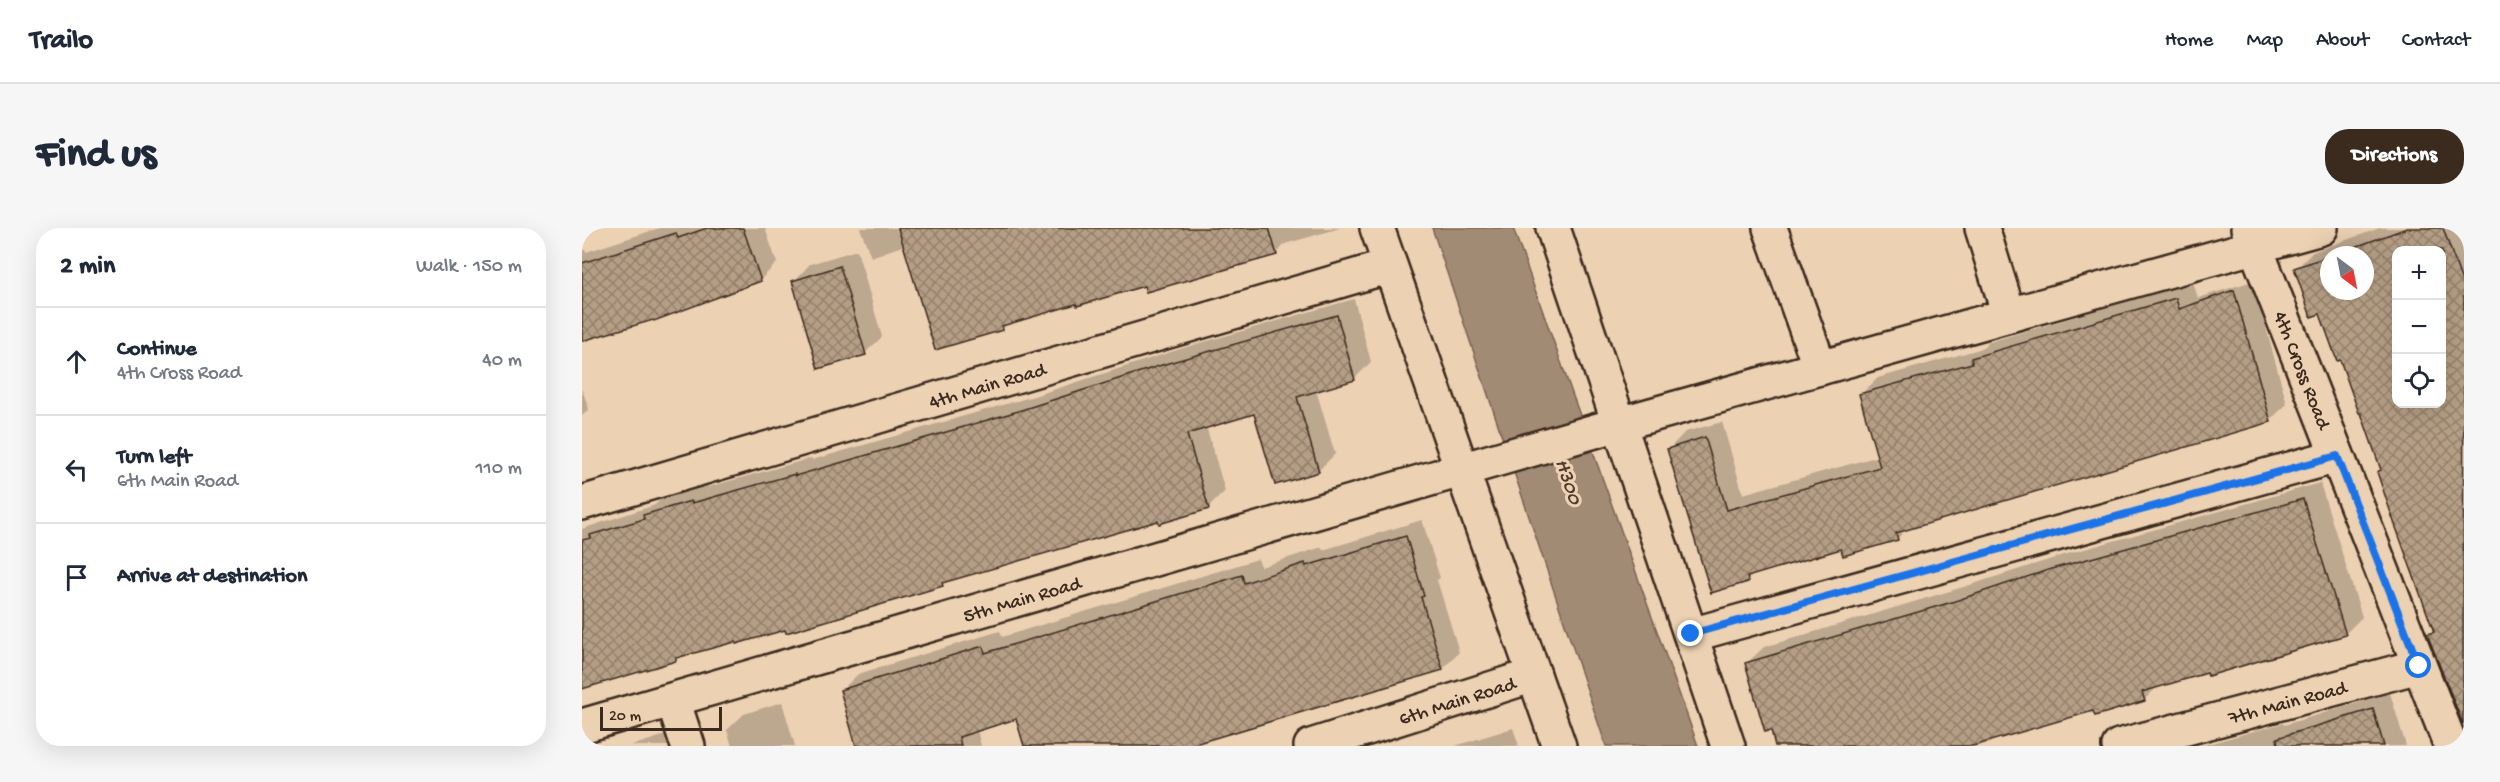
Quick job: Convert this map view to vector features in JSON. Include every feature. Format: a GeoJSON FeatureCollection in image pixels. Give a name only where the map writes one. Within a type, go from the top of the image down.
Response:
{"type":"FeatureCollection","features":[{"type":"Feature","properties":{"kind":"street"},"geometry":{"type":"LineString","coordinates":[[1377,228],[1559,746]]}},
{"type":"Feature","properties":{"kind":"street"},"geometry":{"type":"LineString","coordinates":[[1553,228],[1728,746]]}},
{"type":"Feature","properties":{"kind":"street"},"geometry":{"type":"LineString","coordinates":[[1770,228],[1820,368]]}},
{"type":"Feature","properties":{"kind":"street"},"geometry":{"type":"LineString","coordinates":[[1982,228],[2009,315]]}},
{"type":"Feature","properties":{"kind":"street","name":"5th Main Road"},"geometry":{"type":"LineString","coordinates":[[582,726],[1619,424],[2009,315],[2251,237],[2321,228]]}},
{"type":"Feature","properties":{"kind":"street","name":"4th Cross Road"},"geometry":{"type":"LineString","coordinates":[[2251,237],[2451,746]]}},
{"type":"Feature","properties":{"kind":"street","name":"4th Main Road"},"geometry":{"type":"LineString","coordinates":[[582,502],[1390,266]]}},
{"type":"Feature","properties":{"kind":"street"},"geometry":{"type":"LineString","coordinates":[[1691,634],[2337,456]]}},
{"type":"Feature","properties":{"kind":"street","name":"7th Main Road"},"geometry":{"type":"LineString","coordinates":[[2119,746],[2419,666]]}},
{"type":"Feature","properties":{"kind":"street","name":"6th Main Road"},"geometry":{"type":"LineString","coordinates":[[1311,746],[1534,675]]}},
{"type":"Feature","properties":{"kind":"street"},"geometry":{"type":"LineString","coordinates":[[673,700],[688,746]]}},
{"type":"Feature","properties":{"kind":"water","name":"H300"},"geometry":{"type":"Polygon","coordinates":[[[1432,228],[1513,228],[1698,746],[1606,746],[1432,228]]]}},
{"type":"Feature","properties":{"kind":"building"},"geometry":{"type":"Polygon","coordinates":[[[707,228],[743,228],[761,281],[654,321],[582,341],[582,263],[676,233],[678,238],[707,228]]]}},
{"type":"Feature","properties":{"kind":"building"},"geometry":{"type":"Polygon","coordinates":[[[898,228],[1269,228],[1277,255],[1146,292],[1144,286],[1077,306],[1076,304],[1002,326],[1003,330],[935,350],[898,228]]]}},
{"type":"Feature","properties":{"kind":"building"},"geometry":{"type":"Polygon","coordinates":[[[2407,228],[2443,228],[2464,287],[2463,724],[2427,634],[2434,632],[2377,472],[2381,470],[2361,413],[2359,413],[2340,360],[2337,361],[2320,314],[2311,317],[2294,268],[2320,259],[2320,300],[2374,300],[2374,246],[2358,246],[2407,228]]]}},
{"type":"Feature","properties":{"kind":"building"},"geometry":{"type":"Polygon","coordinates":[[[840,266],[866,355],[818,369],[792,281],[840,266]]]}},
{"type":"Feature","properties":{"kind":"building"},"geometry":{"type":"Polygon","coordinates":[[[2234,290],[2271,422],[1896,533],[1898,540],[1843,556],[1841,549],[1747,577],[1748,582],[1711,593],[1667,449],[1705,437],[1727,510],[1880,467],[1859,394],[1972,363],[1971,358],[2176,298],[2179,309],[2234,290]]]}},
{"type":"Feature","properties":{"kind":"building"},"geometry":{"type":"Polygon","coordinates":[[[1337,315],[1355,380],[1297,397],[1319,472],[1275,485],[1254,414],[1187,434],[1209,509],[1159,524],[1158,521],[942,583],[943,586],[786,633],[785,630],[676,658],[676,661],[582,689],[582,540],[591,538],[590,535],[644,519],[643,515],[795,474],[795,476],[1015,412],[1165,364],[1337,315]]]}},
{"type":"Feature","properties":{"kind":"building"},"geometry":{"type":"Polygon","coordinates":[[[2303,499],[2346,635],[2208,676],[2207,673],[2142,692],[2145,701],[2095,716],[2093,711],[1973,746],[1775,746],[1771,730],[1765,732],[1745,663],[1952,602],[2048,570],[2303,499]]]}},
{"type":"Feature","properties":{"kind":"building"},"geometry":{"type":"Polygon","coordinates":[[[1406,536],[1443,670],[1188,746],[1024,746],[1016,719],[959,737],[961,746],[856,746],[840,690],[983,646],[985,653],[1242,575],[1244,583],[1305,563],[1306,566],[1406,536]]]}},
{"type":"Feature","properties":{"kind":"building"},"geometry":{"type":"Polygon","coordinates":[[[2373,709],[2384,746],[2278,746],[2277,738],[2373,709]]]}},
{"type":"Feature","properties":{"kind":"route"},"geometry":{"type":"LineString","coordinates":[[1691,634],[2337,456],[2419,666]]}}]}
